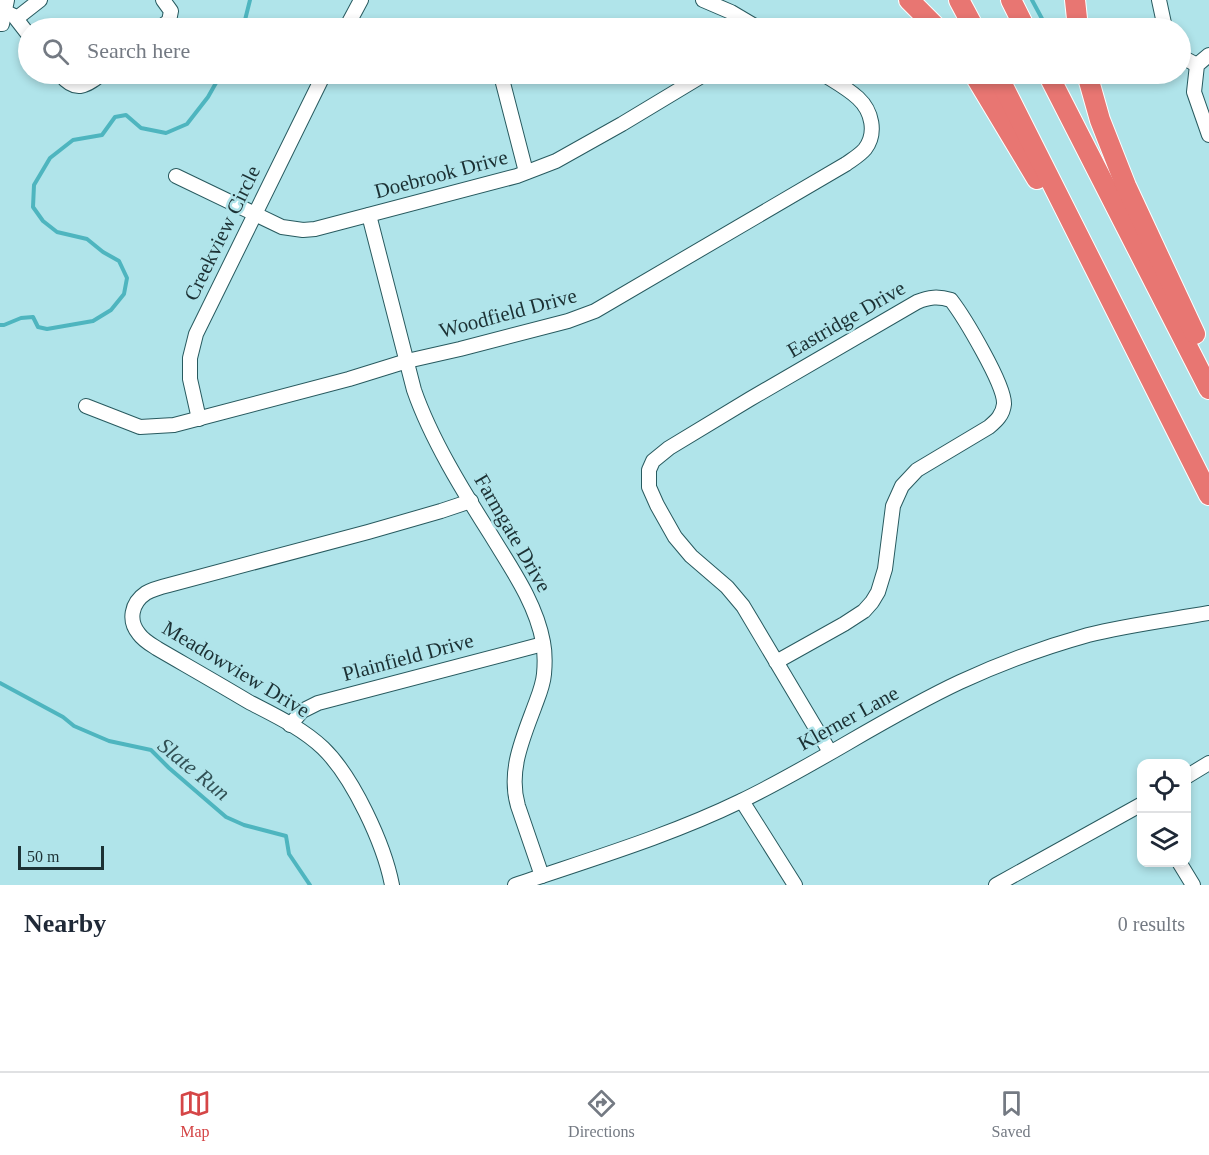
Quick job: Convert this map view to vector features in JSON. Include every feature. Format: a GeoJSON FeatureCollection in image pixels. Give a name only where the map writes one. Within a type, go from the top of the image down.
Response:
{"type":"FeatureCollection","features":[{"type":"Feature","properties":{"kind":"highway"},"geometry":{"type":"LineString","coordinates":[[909,0],[928,18]]}},
{"type":"Feature","properties":{"kind":"highway"},"geometry":{"type":"LineString","coordinates":[[959,0],[969,18]]}},
{"type":"Feature","properties":{"kind":"highway"},"geometry":{"type":"LineString","coordinates":[[1011,0],[1020,18]]}},
{"type":"Feature","properties":{"kind":"highway"},"geometry":{"type":"LineString","coordinates":[[1075,0],[1077,18]]}},
{"type":"Feature","properties":{"kind":"highway"},"geometry":{"type":"LineString","coordinates":[[980,84],[1128,334]]}},
{"type":"Feature","properties":{"kind":"highway"},"geometry":{"type":"LineString","coordinates":[[1002,84],[1209,495]]}},
{"type":"Feature","properties":{"kind":"highway"},"geometry":{"type":"LineString","coordinates":[[1053,84],[1209,389]]}},
{"type":"Feature","properties":{"kind":"highway"},"geometry":{"type":"LineString","coordinates":[[1090,84],[1100,120],[1126,186],[1209,363]]}},
{"type":"Feature","properties":{"kind":"street"},"geometry":{"type":"LineString","coordinates":[[3,15],[17,18],[40,0]]}},
{"type":"Feature","properties":{"kind":"street"},"geometry":{"type":"LineString","coordinates":[[163,0],[171,11],[170,18]]}},
{"type":"Feature","properties":{"kind":"street"},"geometry":{"type":"LineString","coordinates":[[351,18],[361,0]]}},
{"type":"Feature","properties":{"kind":"street"},"geometry":{"type":"LineString","coordinates":[[703,0],[740,18]]}},
{"type":"Feature","properties":{"kind":"street"},"geometry":{"type":"LineString","coordinates":[[1159,0],[1163,18]]}},
{"type":"Feature","properties":{"kind":"street"},"geometry":{"type":"LineString","coordinates":[[1209,55],[1197,65],[1194,92],[1209,135]]}},
{"type":"Feature","properties":{"kind":"street"},"geometry":{"type":"LineString","coordinates":[[1191,62],[1197,65]]}},
{"type":"Feature","properties":{"kind":"street"},"geometry":{"type":"LineString","coordinates":[[70,84],[78,86],[88,84]]}},
{"type":"Feature","properties":{"kind":"street","name":"Creekview Circle"},"geometry":{"type":"LineString","coordinates":[[199,419],[190,379],[190,358],[196,334],[319,84]]}},
{"type":"Feature","properties":{"kind":"street"},"geometry":{"type":"LineString","coordinates":[[503,84],[526,172]]}},
{"type":"Feature","properties":{"kind":"street","name":"Doebrook Drive"},"geometry":{"type":"LineString","coordinates":[[176,176],[282,227],[315,229],[526,172],[556,161],[688,84]]}},
{"type":"Feature","properties":{"kind":"street","name":"Woodfield Drive"},"geometry":{"type":"LineString","coordinates":[[86,406],[140,427],[174,425],[349,379],[407,361],[582,317],[609,304],[857,156],[870,140],[872,119],[866,108],[853,94],[838,84]]}},
{"type":"Feature","properties":{"kind":"street","name":"Farmgate Drive"},"geometry":{"type":"LineString","coordinates":[[369,215],[414,390],[425,417],[533,608],[543,644],[545,661],[543,681],[522,740],[514,781],[514,794],[542,876]]}},
{"type":"Feature","properties":{"kind":"street","name":"Eastridge Drive"},"geometry":{"type":"LineString","coordinates":[[776,662],[864,611],[878,592],[885,569],[893,506],[902,486],[917,470],[989,427],[1002,413],[1004,404],[1000,386],[962,314],[951,300],[936,297],[917,302],[669,448],[653,461],[649,470],[649,487],[675,537],[691,556],[727,587],[743,606],[776,662],[830,752]]}},
{"type":"Feature","properties":{"kind":"street","name":"Meadowview Drive"},"geometry":{"type":"LineString","coordinates":[[392,885],[382,849],[346,777],[322,747],[290,724],[147,641],[139,634],[132,618],[134,606],[147,592],[169,585],[441,512],[471,501]]}},
{"type":"Feature","properties":{"kind":"street","name":"Klerner Lane"},"geometry":{"type":"LineString","coordinates":[[516,885],[635,845],[706,818],[742,801],[949,687],[989,669],[1088,636],[1209,613]]}},
{"type":"Feature","properties":{"kind":"street","name":"Plainfield Drive"},"geometry":{"type":"LineString","coordinates":[[290,724],[302,711],[318,703],[543,644]]}},
{"type":"Feature","properties":{"kind":"street"},"geometry":{"type":"LineString","coordinates":[[1191,774],[1209,763]]}},
{"type":"Feature","properties":{"kind":"street"},"geometry":{"type":"LineString","coordinates":[[742,801],[795,885]]}},
{"type":"Feature","properties":{"kind":"street"},"geometry":{"type":"LineString","coordinates":[[996,885],[1137,807]]}},
{"type":"Feature","properties":{"kind":"street"},"geometry":{"type":"LineString","coordinates":[[1182,867],[1193,885]]}},
{"type":"Feature","properties":{"kind":"waterway","name":"Slate Run"},"geometry":{"type":"LineString","coordinates":[[246,18],[250,0]]}},
{"type":"Feature","properties":{"kind":"waterway"},"geometry":{"type":"LineString","coordinates":[[1032,0],[1042,18]]}},
{"type":"Feature","properties":{"kind":"waterway","name":"Slate Run"},"geometry":{"type":"LineString","coordinates":[[0,325],[21,318],[33,317],[38,327],[47,329],[93,321],[111,310],[124,294],[127,278],[119,261],[87,239],[57,232],[43,221],[33,207],[34,185],[50,158],[73,140],[102,135],[115,117],[126,115],[141,128],[166,133],[187,124],[215,84]]}},
{"type":"Feature","properties":{"kind":"waterway","name":"Slate Run"},"geometry":{"type":"LineString","coordinates":[[0,683],[63,717],[74,726],[109,741],[151,750],[226,817],[244,825],[286,836],[289,854],[310,885]]}}]}
